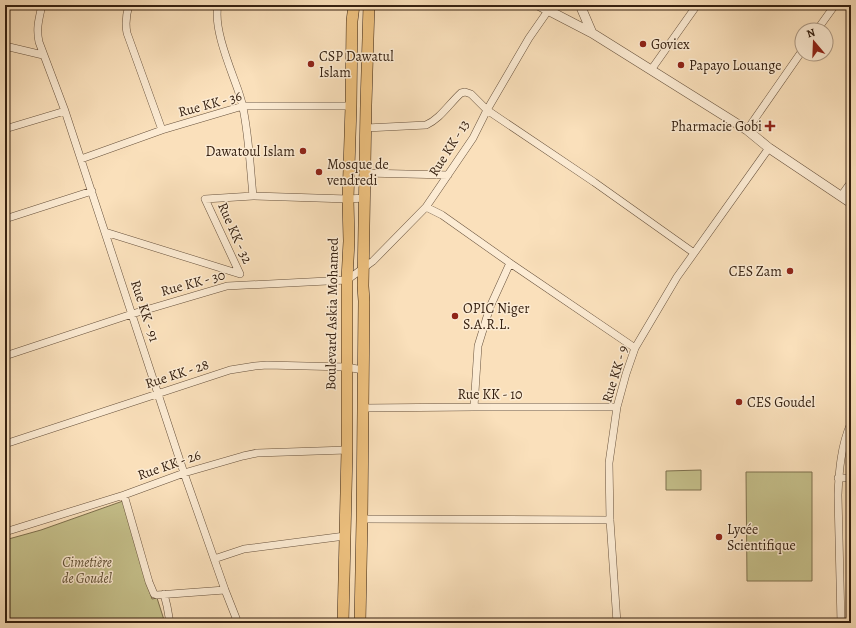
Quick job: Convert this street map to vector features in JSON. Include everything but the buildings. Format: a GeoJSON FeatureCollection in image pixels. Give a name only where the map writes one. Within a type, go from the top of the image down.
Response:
{"type":"FeatureCollection","features":[{"type":"Feature","properties":{"kind":"main road","name":"Boulevard Askia Mohamed"},"geometry":{"type":"LineString","coordinates":[[344,623],[347,450],[346,367],[348,199],[352,21],[354,5]]}},
{"type":"Feature","properties":{"kind":"main road"},"geometry":{"type":"LineString","coordinates":[[360,623],[366,97],[369,5]]}},
{"type":"Feature","properties":{"kind":"street","name":"Rue KK - 91"},"geometry":{"type":"LineString","coordinates":[[42,5],[37,33],[39,42],[65,111],[92,191],[184,473],[238,623]]}},
{"type":"Feature","properties":{"kind":"street"},"geometry":{"type":"LineString","coordinates":[[129,5],[125,26],[162,130]]}},
{"type":"Feature","properties":{"kind":"street"},"geometry":{"type":"LineString","coordinates":[[218,5],[217,10],[220,37],[243,106],[253,196]]}},
{"type":"Feature","properties":{"kind":"street"},"geometry":{"type":"LineString","coordinates":[[538,5],[550,7],[747,130],[769,148],[851,203]]}},
{"type":"Feature","properties":{"kind":"street"},"geometry":{"type":"LineString","coordinates":[[580,5],[592,33]]}},
{"type":"Feature","properties":{"kind":"street"},"geometry":{"type":"LineString","coordinates":[[651,70],[697,5]]}},
{"type":"Feature","properties":{"kind":"street"},"geometry":{"type":"LineString","coordinates":[[823,22],[835,5]]}},
{"type":"Feature","properties":{"kind":"street","name":"Rue KK - 13"},"geometry":{"type":"LineString","coordinates":[[347,280],[373,261],[426,207],[473,138],[487,110],[528,38],[550,7]]}},
{"type":"Feature","properties":{"kind":"street"},"geometry":{"type":"LineString","coordinates":[[5,46],[44,55]]}},
{"type":"Feature","properties":{"kind":"street"},"geometry":{"type":"LineString","coordinates":[[747,130],[794,62]]}},
{"type":"Feature","properties":{"kind":"street"},"geometry":{"type":"LineString","coordinates":[[366,128],[426,125],[433,122],[461,93],[465,92],[471,94],[487,110],[594,182],[694,253]]}},
{"type":"Feature","properties":{"kind":"street","name":"Rue KK - 36"},"geometry":{"type":"LineString","coordinates":[[81,159],[162,130],[243,106],[351,106]]}},
{"type":"Feature","properties":{"kind":"street"},"geometry":{"type":"LineString","coordinates":[[5,129],[65,111]]}},
{"type":"Feature","properties":{"kind":"street","name":"Rue KK - 9"},"geometry":{"type":"LineString","coordinates":[[617,623],[610,520],[609,464],[617,407],[635,348],[677,278],[769,148]]}},
{"type":"Feature","properties":{"kind":"street"},"geometry":{"type":"LineString","coordinates":[[365,173],[448,175]]}},
{"type":"Feature","properties":{"kind":"street"},"geometry":{"type":"LineString","coordinates":[[841,196],[851,182]]}},
{"type":"Feature","properties":{"kind":"street"},"geometry":{"type":"LineString","coordinates":[[5,219],[92,191]]}},
{"type":"Feature","properties":{"kind":"street","name":"Rue KK - 32"},"geometry":{"type":"LineString","coordinates":[[105,232],[240,274],[205,199],[253,196],[348,199],[365,198]]}},
{"type":"Feature","properties":{"kind":"street"},"geometry":{"type":"LineString","coordinates":[[426,207],[442,215],[510,264],[635,348]]}},
{"type":"Feature","properties":{"kind":"street"},"geometry":{"type":"LineString","coordinates":[[474,407],[478,346],[490,307],[510,264]]}},
{"type":"Feature","properties":{"kind":"street","name":"Rue KK - 30"},"geometry":{"type":"LineString","coordinates":[[5,356],[132,314],[227,286],[347,280]]}},
{"type":"Feature","properties":{"kind":"street","name":"Rue KK - 28"},"geometry":{"type":"LineString","coordinates":[[5,444],[230,370],[244,367],[267,365],[346,367],[363,370]]}},
{"type":"Feature","properties":{"kind":"street","name":"Rue KK - 10"},"geometry":{"type":"LineString","coordinates":[[363,408],[617,407]]}},
{"type":"Feature","properties":{"kind":"street"},"geometry":{"type":"LineString","coordinates":[[841,623],[838,478],[845,438],[851,423]]}},
{"type":"Feature","properties":{"kind":"street","name":"Rue KK - 26"},"geometry":{"type":"LineString","coordinates":[[5,532],[124,495],[184,473],[243,456],[257,453],[347,450]]}},
{"type":"Feature","properties":{"kind":"street"},"geometry":{"type":"LineString","coordinates":[[838,478],[851,478]]}},
{"type":"Feature","properties":{"kind":"street"},"geometry":{"type":"LineString","coordinates":[[124,495],[147,576],[155,595],[225,590]]}},
{"type":"Feature","properties":{"kind":"street"},"geometry":{"type":"LineString","coordinates":[[362,519],[610,520]]}},
{"type":"Feature","properties":{"kind":"street"},"geometry":{"type":"LineString","coordinates":[[214,559],[244,549],[345,536]]}},
{"type":"Feature","properties":{"kind":"street"},"geometry":{"type":"LineString","coordinates":[[164,594],[170,623]]}},
{"type":"Feature","properties":{"kind":"green space"},"geometry":{"type":"Polygon","coordinates":[[[701,470],[701,490],[666,490],[666,471],[701,470]]]}},
{"type":"Feature","properties":{"kind":"green space"},"geometry":{"type":"Polygon","coordinates":[[[746,472],[812,472],[812,581],[747,581],[746,472]]]}},
{"type":"Feature","properties":{"kind":"green space","name":"Cimetière de Goudel"},"geometry":{"type":"Polygon","coordinates":[[[123,501],[152,599],[157,598],[165,623],[11,623],[5,601],[5,540],[41,530],[123,501]]]}},
{"type":"Feature","properties":{"kind":"place","name":"Goviex"},"geometry":{"type":"Point","coordinates":[643,44]}},
{"type":"Feature","properties":{"kind":"place","name":"CSP Dawatul Islam"},"geometry":{"type":"Point","coordinates":[311,64]}},
{"type":"Feature","properties":{"kind":"place","name":"Papayo Louange"},"geometry":{"type":"Point","coordinates":[681,65]}},
{"type":"Feature","properties":{"kind":"place","name":"Pharmacie Gobi"},"geometry":{"type":"Point","coordinates":[770,126]}},
{"type":"Feature","properties":{"kind":"place","name":"Dawatoul Islam"},"geometry":{"type":"Point","coordinates":[303,151]}},
{"type":"Feature","properties":{"kind":"place","name":"Mosque de vendredi"},"geometry":{"type":"Point","coordinates":[319,172]}},
{"type":"Feature","properties":{"kind":"place","name":"CES Zam"},"geometry":{"type":"Point","coordinates":[790,271]}},
{"type":"Feature","properties":{"kind":"place","name":"OPIC Niger S.A.R.L."},"geometry":{"type":"Point","coordinates":[455,316]}},
{"type":"Feature","properties":{"kind":"place","name":"CES Goudel"},"geometry":{"type":"Point","coordinates":[739,402]}},
{"type":"Feature","properties":{"kind":"place","name":"Lycée Scientifique"},"geometry":{"type":"Point","coordinates":[719,537]}}]}
